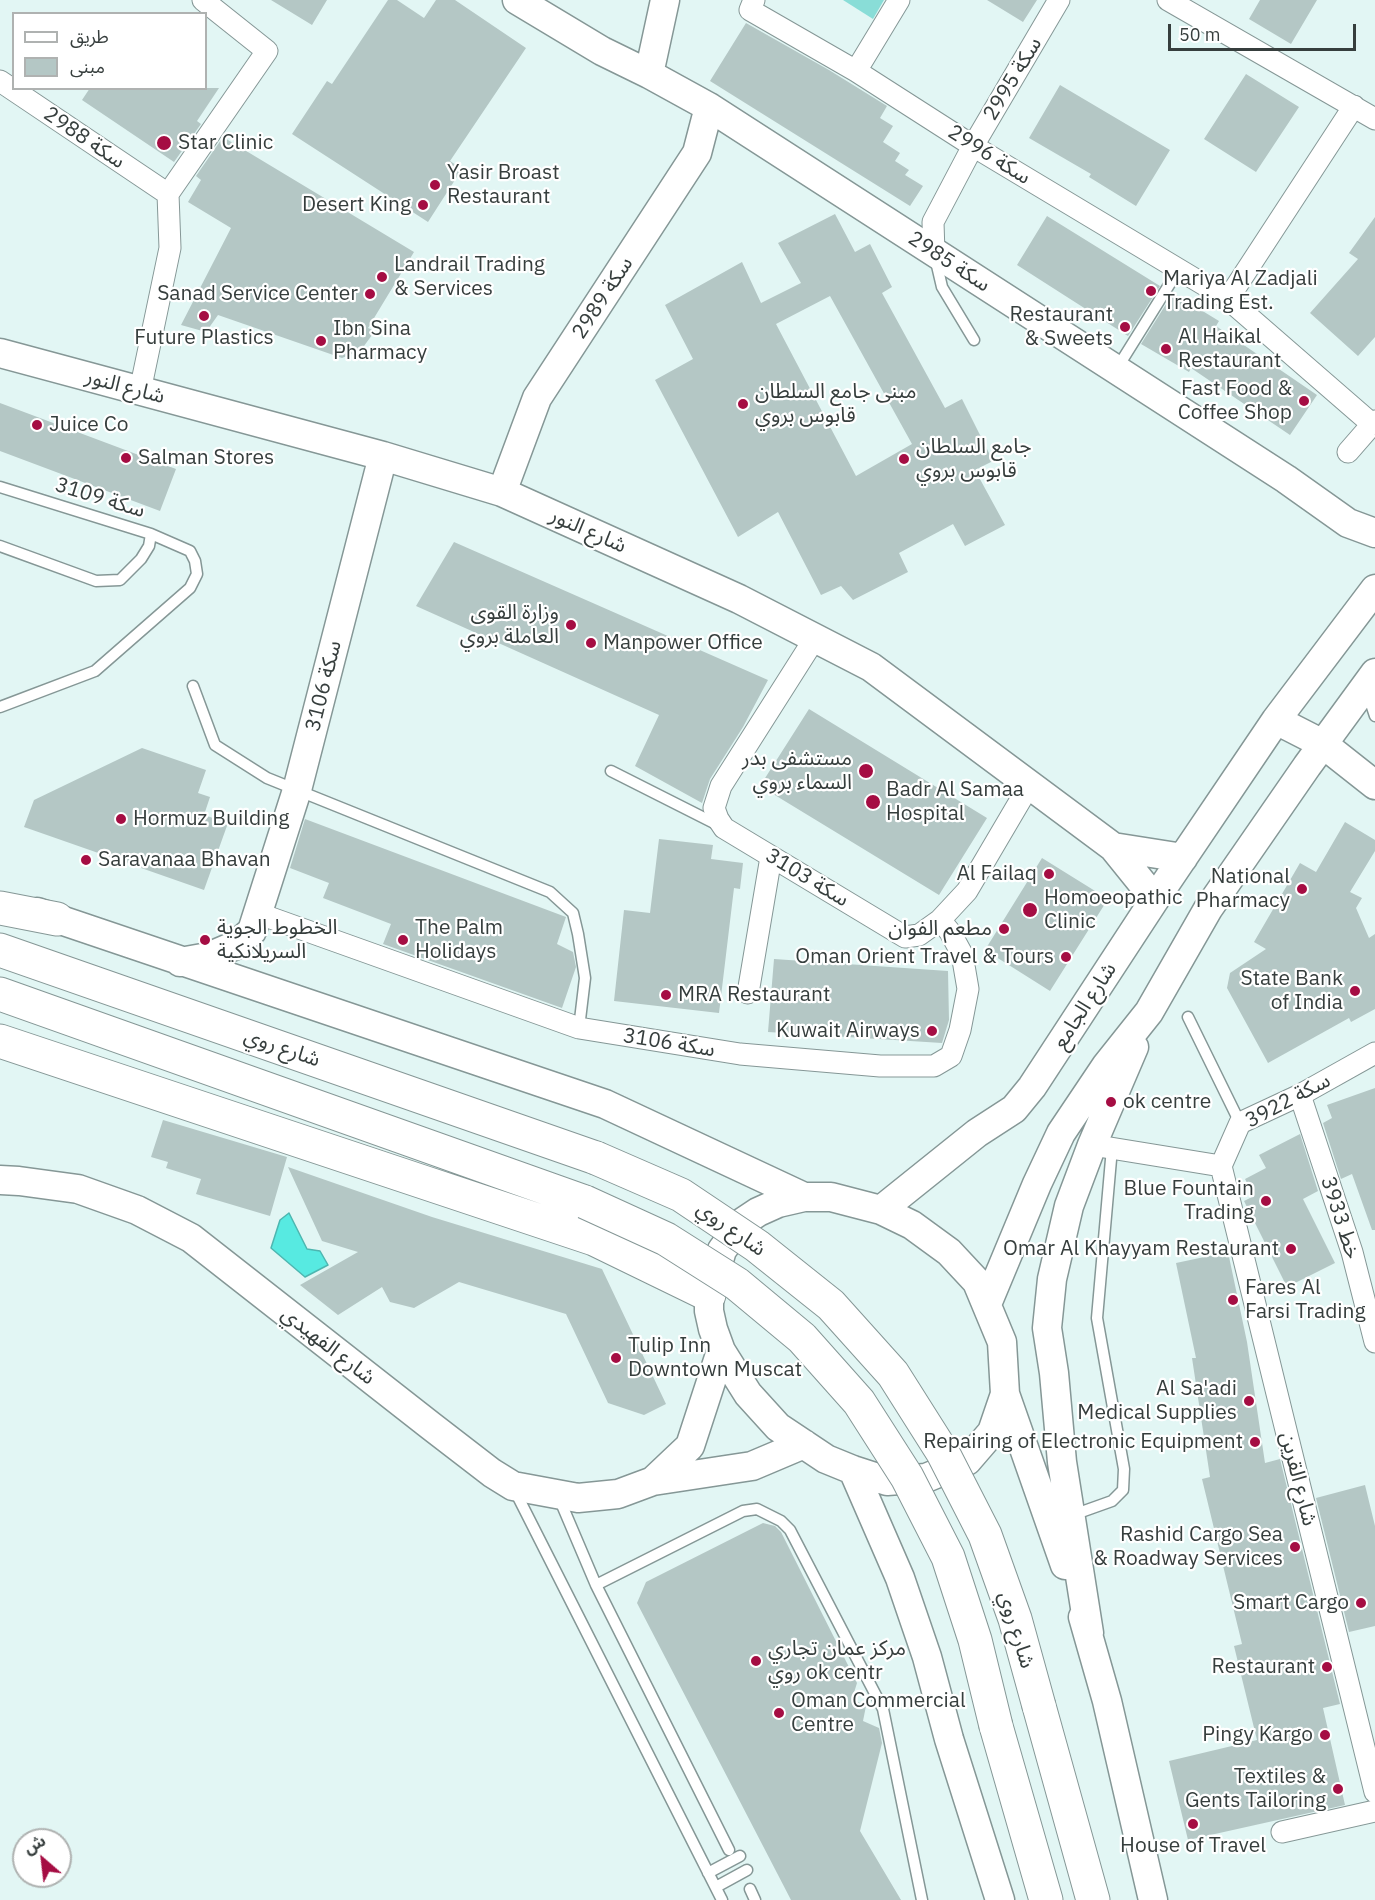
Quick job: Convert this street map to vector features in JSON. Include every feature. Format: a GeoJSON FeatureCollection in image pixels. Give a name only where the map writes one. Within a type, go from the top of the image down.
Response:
{"type":"FeatureCollection","features":[{"type":"Feature","properties":{"kind":"main road","name":"سكة 2985"},"geometry":{"type":"LineString","coordinates":[[517,0],[602,51],[709,107],[1286,479],[1348,523],[1375,533]]}},
{"type":"Feature","properties":{"kind":"main road"},"geometry":{"type":"LineString","coordinates":[[649,74],[665,0]]}},
{"type":"Feature","properties":{"kind":"main road","name":"سكة 2989"},"geometry":{"type":"LineString","coordinates":[[502,492],[537,398],[697,153],[709,107]]}},
{"type":"Feature","properties":{"kind":"main road","name":"شارع النور"},"geometry":{"type":"LineString","coordinates":[[0,353],[383,456],[502,492],[740,599],[872,667],[1113,847],[1155,899]]}},
{"type":"Feature","properties":{"kind":"main road","name":"سكة 3106"},"geometry":{"type":"LineString","coordinates":[[180,962],[208,957],[236,945],[252,931],[297,790],[383,456]]}},
{"type":"Feature","properties":{"kind":"main road","name":"شارع الجامع"},"geometry":{"type":"LineString","coordinates":[[881,1210],[977,1133],[1014,1109],[1032,1087],[1276,720],[1375,589]]}},
{"type":"Feature","properties":{"kind":"main road"},"geometry":{"type":"LineString","coordinates":[[987,1304],[1061,1133],[1106,1066],[1149,1012],[1208,909],[1374,674]]}},
{"type":"Feature","properties":{"kind":"main road"},"geometry":{"type":"LineString","coordinates":[[1276,720],[1323,744],[1375,785]]}},
{"type":"Feature","properties":{"kind":"main road","name":"شارع النور"},"geometry":{"type":"LineString","coordinates":[[1113,847],[1183,858]]}},
{"type":"Feature","properties":{"kind":"main road"},"geometry":{"type":"LineString","coordinates":[[0,900],[605,1104],[804,1197]]}},
{"type":"Feature","properties":{"kind":"main road"},"geometry":{"type":"LineString","coordinates":[[0,908],[57,919]]}},
{"type":"Feature","properties":{"kind":"main road","name":"شارع روي"},"geometry":{"type":"LineString","coordinates":[[0,950],[596,1158],[681,1195],[757,1246],[831,1305],[893,1374],[943,1453],[985,1535],[1015,1619],[1093,1900]]}},
{"type":"Feature","properties":{"kind":"main road","name":"شارع روي"},"geometry":{"type":"LineString","coordinates":[[0,994],[585,1202],[666,1239],[737,1284],[802,1338],[859,1402],[907,1477],[948,1557],[975,1640],[996,1726],[1046,1900]]}},
{"type":"Feature","properties":{"kind":"main road"},"geometry":{"type":"LineString","coordinates":[[1149,1012],[1102,1146],[1069,1206],[1052,1279],[1047,1328],[1054,1373],[1062,1462],[1089,1633],[1153,1900]]}},
{"type":"Feature","properties":{"kind":"main road"},"geometry":{"type":"LineString","coordinates":[[0,1041],[594,1239],[709,1295]]}},
{"type":"Feature","properties":{"kind":"main road","name":"شارع الفهيدي"},"geometry":{"type":"LineString","coordinates":[[0,1180],[78,1189],[137,1210],[191,1238],[492,1473],[513,1486],[578,1498],[618,1494],[653,1481],[752,1466],[804,1444]]}},
{"type":"Feature","properties":{"kind":"main road"},"geometry":{"type":"LineString","coordinates":[[1005,1394],[992,1432],[967,1461],[926,1478],[887,1481],[825,1459],[778,1427],[748,1394],[721,1351],[709,1311],[709,1295],[722,1250],[743,1222],[758,1212],[778,1203],[804,1197],[831,1197],[881,1210],[912,1225],[949,1252],[977,1282],[1002,1342],[1005,1394],[1089,1633]]}},
{"type":"Feature","properties":{"kind":"main road","name":"شارع الفهيدي"},"geometry":{"type":"LineString","coordinates":[[653,1481],[690,1446],[721,1351]]}},
{"type":"Feature","properties":{"kind":"main road"},"geometry":{"type":"LineString","coordinates":[[853,1470],[900,1578],[927,1656],[949,1739],[996,1895]]}},
{"type":"Feature","properties":{"kind":"street"},"geometry":{"type":"LineString","coordinates":[[140,391],[170,248],[168,194],[267,51],[203,0]]}},
{"type":"Feature","properties":{"kind":"street"},"geometry":{"type":"LineString","coordinates":[[856,71],[898,0]]}},
{"type":"Feature","properties":{"kind":"street","name":"سكة 2995"},"geometry":{"type":"LineString","coordinates":[[934,253],[933,222],[973,146],[1059,0]]}},
{"type":"Feature","properties":{"kind":"street"},"geometry":{"type":"LineString","coordinates":[[1168,0],[1375,118]]}},
{"type":"Feature","properties":{"kind":"street","name":"سكة 2996"},"geometry":{"type":"LineString","coordinates":[[752,5],[973,146],[1228,299],[1374,423]]}},
{"type":"Feature","properties":{"kind":"street","name":"سكة 2988"},"geometry":{"type":"LineString","coordinates":[[13,90],[168,194]]}},
{"type":"Feature","properties":{"kind":"street"},"geometry":{"type":"LineString","coordinates":[[1228,299],[1354,106]]}},
{"type":"Feature","properties":{"kind":"street"},"geometry":{"type":"LineString","coordinates":[[905,235],[918,232],[933,222]]}},
{"type":"Feature","properties":{"kind":"street"},"geometry":{"type":"LineString","coordinates":[[1348,452],[1374,423]]}},
{"type":"Feature","properties":{"kind":"street"},"geometry":{"type":"LineString","coordinates":[[724,828],[714,808],[721,786],[815,638]]}},
{"type":"Feature","properties":{"kind":"street","name":"سكة 3103"},"geometry":{"type":"LineString","coordinates":[[724,828],[905,937],[919,935],[940,920],[967,891],[1030,784]]}},
{"type":"Feature","properties":{"kind":"street"},"geometry":{"type":"LineString","coordinates":[[748,993],[771,856]]}},
{"type":"Feature","properties":{"kind":"street","name":"سكة 3106"},"geometry":{"type":"LineString","coordinates":[[257,913],[579,1028],[740,1054],[880,1066],[934,1066],[951,1056],[960,1030],[968,989],[962,954],[940,920]]}},
{"type":"Feature","properties":{"kind":"street","name":"سكة 3922"},"geometry":{"type":"LineString","coordinates":[[1221,1167],[1240,1123],[1300,1095],[1375,1053]]}},
{"type":"Feature","properties":{"kind":"street","name":"3933 خط"},"geometry":{"type":"LineString","coordinates":[[1300,1095],[1352,1252],[1375,1342]]}},
{"type":"Feature","properties":{"kind":"street"},"geometry":{"type":"LineString","coordinates":[[1102,1146],[1221,1167]]}},
{"type":"Feature","properties":{"kind":"street","name":"شارع القرين"},"geometry":{"type":"LineString","coordinates":[[1221,1167],[1375,1791]]}},
{"type":"Feature","properties":{"kind":"street"},"geometry":{"type":"LineString","coordinates":[[1281,1832],[1375,1811]]}},
{"type":"Feature","properties":{"kind":"lane"},"geometry":{"type":"LineString","coordinates":[[934,253],[942,287],[974,340]]}},
{"type":"Feature","properties":{"kind":"lane"},"geometry":{"type":"LineString","coordinates":[[1116,370],[1179,269]]}},
{"type":"Feature","properties":{"kind":"lane","name":"سكة 3109"},"geometry":{"type":"LineString","coordinates":[[0,487],[151,534],[149,546],[141,560],[120,580],[96,581],[0,546]]}},
{"type":"Feature","properties":{"kind":"lane"},"geometry":{"type":"LineString","coordinates":[[0,707],[95,670],[190,588],[197,574],[195,561],[190,551],[151,534]]}},
{"type":"Feature","properties":{"kind":"lane"},"geometry":{"type":"LineString","coordinates":[[1374,674],[1370,701],[1375,716]]}},
{"type":"Feature","properties":{"kind":"lane"},"geometry":{"type":"LineString","coordinates":[[193,686],[215,745],[267,778],[550,892],[573,913],[578,934],[585,978],[579,1028]]}},
{"type":"Feature","properties":{"kind":"lane"},"geometry":{"type":"LineString","coordinates":[[611,771],[724,828]]}},
{"type":"Feature","properties":{"kind":"lane"},"geometry":{"type":"LineString","coordinates":[[1188,1017],[1240,1123]]}},
{"type":"Feature","properties":{"kind":"lane"},"geometry":{"type":"LineString","coordinates":[[1070,1516],[1112,1501],[1123,1490],[1124,1469],[1097,1318],[1102,1146]]}},
{"type":"Feature","properties":{"kind":"lane"},"geometry":{"type":"LineString","coordinates":[[513,1486],[722,1900]]}},
{"type":"Feature","properties":{"kind":"lane"},"geometry":{"type":"LineString","coordinates":[[558,1495],[596,1585],[729,1850]]}},
{"type":"Feature","properties":{"kind":"lane"},"geometry":{"type":"LineString","coordinates":[[596,1585],[743,1511],[757,1509],[781,1521],[790,1530],[883,1709],[922,1900]]}},
{"type":"Feature","properties":{"kind":"lane"},"geometry":{"type":"LineString","coordinates":[[708,1873],[740,1856]]}},
{"type":"Feature","properties":{"kind":"lane"},"geometry":{"type":"LineString","coordinates":[[716,1887],[747,1870]]}},
{"type":"Feature","properties":{"kind":"lane"},"geometry":{"type":"LineString","coordinates":[[750,1889],[755,1900]]}},
{"type":"Feature","properties":{"kind":"shaded area"},"geometry":{"type":"Polygon","coordinates":[[[843,0],[884,0],[873,19],[843,0]]]}},
{"type":"Feature","properties":{"kind":"shaded area"},"geometry":{"type":"Polygon","coordinates":[[[289,1213],[307,1249],[320,1251],[328,1265],[305,1277],[271,1248],[280,1220],[289,1213]]]}},
{"type":"Feature","properties":{"kind":"building"},"geometry":{"type":"Polygon","coordinates":[[[271,0],[327,0],[312,25],[271,0]]]}},
{"type":"Feature","properties":{"kind":"building"},"geometry":{"type":"Polygon","coordinates":[[[388,0],[397,0],[424,18],[436,0],[455,0],[526,48],[450,161],[462,169],[428,222],[292,134],[327,81],[332,84],[388,0]]]}},
{"type":"Feature","properties":{"kind":"building"},"geometry":{"type":"Polygon","coordinates":[[[987,0],[1037,0],[1023,22],[987,0]]]}},
{"type":"Feature","properties":{"kind":"building"},"geometry":{"type":"Polygon","coordinates":[[[1260,0],[1317,0],[1291,44],[1249,19],[1260,0]]]}},
{"type":"Feature","properties":{"kind":"building"},"geometry":{"type":"Polygon","coordinates":[[[746,23],[887,106],[880,118],[893,126],[883,142],[900,153],[895,161],[909,170],[905,175],[923,186],[910,206],[710,81],[746,23]]]}},
{"type":"Feature","properties":{"kind":"building"},"geometry":{"type":"Polygon","coordinates":[[[1246,74],[1299,107],[1256,172],[1204,139],[1246,74]]]}},
{"type":"Feature","properties":{"kind":"building"},"geometry":{"type":"Polygon","coordinates":[[[1060,85],[1170,150],[1136,206],[1089,177],[1091,174],[1029,138],[1060,85]]]}},
{"type":"Feature","properties":{"kind":"building"},"geometry":{"type":"Polygon","coordinates":[[[207,88],[219,88],[197,121],[201,124],[174,162],[82,100],[89,90],[207,90],[207,88]]]}},
{"type":"Feature","properties":{"kind":"building"},"geometry":{"type":"Polygon","coordinates":[[[223,137],[414,252],[368,328],[375,331],[361,350],[342,358],[218,315],[206,332],[181,325],[231,228],[188,202],[201,180],[196,176],[223,137]]]}},
{"type":"Feature","properties":{"kind":"building","name":"مبنى جامع السلطان قابوس بروي"},"geometry":{"type":"Polygon","coordinates":[[[835,214],[855,252],[870,244],[892,287],[882,293],[945,408],[962,399],[993,461],[975,470],[1005,525],[965,546],[953,524],[899,553],[908,572],[853,600],[841,586],[821,595],[778,512],[738,537],[655,380],[693,359],[665,305],[742,262],[761,303],[801,283],[778,243],[835,214]],[[830,296],[776,324],[856,476],[912,444],[830,296]]]}},
{"type":"Feature","properties":{"kind":"building"},"geometry":{"type":"Polygon","coordinates":[[[1047,216],[1160,286],[1128,336],[1017,265],[1047,216]]]}},
{"type":"Feature","properties":{"kind":"building"},"geometry":{"type":"Polygon","coordinates":[[[1375,217],[1375,337],[1358,356],[1310,313],[1358,259],[1349,253],[1375,217]]]}},
{"type":"Feature","properties":{"kind":"building"},"geometry":{"type":"Polygon","coordinates":[[[1173,293],[1219,321],[1216,326],[1317,395],[1290,435],[1191,368],[1189,372],[1141,344],[1173,293]]]}},
{"type":"Feature","properties":{"kind":"building"},"geometry":{"type":"Polygon","coordinates":[[[0,403],[176,469],[160,511],[0,451],[0,403]]]}},
{"type":"Feature","properties":{"kind":"building","name":"Manpower Office"},"geometry":{"type":"Polygon","coordinates":[[[454,542],[768,680],[743,727],[710,779],[702,803],[635,766],[659,715],[416,606],[454,542]]]}},
{"type":"Feature","properties":{"kind":"building","name":"Badr Al Samaa Hospital"},"geometry":{"type":"Polygon","coordinates":[[[809,709],[987,818],[939,895],[760,786],[809,709]]]}},
{"type":"Feature","properties":{"kind":"building","name":"Hormuz Building"},"geometry":{"type":"Polygon","coordinates":[[[142,748],[206,770],[198,793],[210,797],[204,815],[228,823],[204,890],[24,827],[34,800],[142,748]]]}},
{"type":"Feature","properties":{"kind":"building"},"geometry":{"type":"Polygon","coordinates":[[[305,819],[566,917],[557,944],[573,952],[576,967],[562,1008],[383,944],[391,924],[323,898],[329,883],[290,868],[305,819]]]}},
{"type":"Feature","properties":{"kind":"building"},"geometry":{"type":"Polygon","coordinates":[[[1345,822],[1375,840],[1375,851],[1350,892],[1362,898],[1356,908],[1369,938],[1375,934],[1375,1009],[1351,1022],[1349,1018],[1268,1063],[1227,988],[1230,973],[1266,949],[1254,942],[1300,863],[1316,872],[1345,822]]]}},
{"type":"Feature","properties":{"kind":"building"},"geometry":{"type":"Polygon","coordinates":[[[659,839],[713,845],[711,859],[743,863],[740,889],[734,888],[719,1013],[614,1001],[624,910],[650,913],[659,839]]]}},
{"type":"Feature","properties":{"kind":"building"},"geometry":{"type":"Polygon","coordinates":[[[1042,858],[1108,899],[1050,991],[985,950],[1042,858]]]}},
{"type":"Feature","properties":{"kind":"building"},"geometry":{"type":"Polygon","coordinates":[[[774,959],[948,971],[949,1020],[942,1043],[768,1032],[774,959]]]}},
{"type":"Feature","properties":{"kind":"building"},"geometry":{"type":"Polygon","coordinates":[[[1375,1088],[1375,1230],[1372,1230],[1352,1174],[1341,1179],[1323,1123],[1332,1118],[1327,1105],[1375,1088]]]}},
{"type":"Feature","properties":{"kind":"building"},"geometry":{"type":"Polygon","coordinates":[[[163,1120],[287,1157],[270,1216],[196,1194],[201,1179],[166,1168],[168,1162],[151,1157],[163,1120]]]}},
{"type":"Feature","properties":{"kind":"building"},"geometry":{"type":"Polygon","coordinates":[[[1300,1134],[1318,1191],[1303,1199],[1335,1263],[1287,1287],[1244,1201],[1254,1196],[1245,1179],[1266,1168],[1259,1155],[1300,1134]]]}},
{"type":"Feature","properties":{"kind":"building","name":"Tulip Inn Downtown Muscat"},"geometry":{"type":"Polygon","coordinates":[[[288,1167],[432,1217],[602,1269],[666,1404],[644,1415],[608,1403],[566,1314],[459,1282],[414,1308],[390,1302],[382,1287],[338,1315],[300,1285],[358,1252],[322,1241],[288,1167]]]}},
{"type":"Feature","properties":{"kind":"building"},"geometry":{"type":"Polygon","coordinates":[[[1228,1252],[1247,1342],[1265,1463],[1280,1459],[1340,1704],[1323,1708],[1345,1805],[1188,1840],[1169,1761],[1257,1740],[1234,1646],[1242,1644],[1202,1479],[1210,1477],[1192,1358],[1196,1358],[1176,1263],[1228,1252]]]}},
{"type":"Feature","properties":{"kind":"building"},"geometry":{"type":"Polygon","coordinates":[[[1365,1485],[1375,1526],[1375,1626],[1349,1632],[1316,1498],[1365,1485]]]}},
{"type":"Feature","properties":{"kind":"building","name":"Oman Commercial Centre"},"geometry":{"type":"Polygon","coordinates":[[[763,1523],[775,1526],[781,1532],[857,1683],[852,1699],[866,1706],[863,1721],[879,1728],[882,1743],[860,1831],[901,1900],[791,1900],[637,1603],[646,1582],[763,1523]]]}},
{"type":"Feature","properties":{"kind":"place","name":"Star Clinic"},"geometry":{"type":"Point","coordinates":[164,143]}},
{"type":"Feature","properties":{"kind":"place","name":"Yasir Broast Restaurant"},"geometry":{"type":"Point","coordinates":[435,185]}},
{"type":"Feature","properties":{"kind":"place","name":"Desert King"},"geometry":{"type":"Point","coordinates":[423,205]}},
{"type":"Feature","properties":{"kind":"place","name":"Landrail Trading & Services"},"geometry":{"type":"Point","coordinates":[382,277]}},
{"type":"Feature","properties":{"kind":"place","name":"Mariya Al Zadjali Trading Est."},"geometry":{"type":"Point","coordinates":[1151,291]}},
{"type":"Feature","properties":{"kind":"place","name":"Sanad Service Center"},"geometry":{"type":"Point","coordinates":[370,294]}},
{"type":"Feature","properties":{"kind":"place","name":"Future Plastics"},"geometry":{"type":"Point","coordinates":[204,316]}},
{"type":"Feature","properties":{"kind":"place","name":"Restaurant & Sweets"},"geometry":{"type":"Point","coordinates":[1125,327]}},
{"type":"Feature","properties":{"kind":"place","name":"Ibn Sina Pharmacy"},"geometry":{"type":"Point","coordinates":[321,341]}},
{"type":"Feature","properties":{"kind":"place","name":"Al Haikal Restaurant"},"geometry":{"type":"Point","coordinates":[1166,349]}},
{"type":"Feature","properties":{"kind":"place","name":"Fast Food & Coffee Shop"},"geometry":{"type":"Point","coordinates":[1304,401]}},
{"type":"Feature","properties":{"kind":"place","name":"مبنى جامع السلطان قابوس بروي"},"geometry":{"type":"Point","coordinates":[743,404]}},
{"type":"Feature","properties":{"kind":"place","name":"Juice Co"},"geometry":{"type":"Point","coordinates":[37,425]}},
{"type":"Feature","properties":{"kind":"place","name":"Salman Stores"},"geometry":{"type":"Point","coordinates":[126,458]}},
{"type":"Feature","properties":{"kind":"place","name":"جامع السلطان قابوس بروي"},"geometry":{"type":"Point","coordinates":[904,459]}},
{"type":"Feature","properties":{"kind":"place","name":"وزارة القوى العاملة بروي"},"geometry":{"type":"Point","coordinates":[571,625]}},
{"type":"Feature","properties":{"kind":"place","name":"Manpower Office"},"geometry":{"type":"Point","coordinates":[591,643]}},
{"type":"Feature","properties":{"kind":"place","name":"مستشفى بدر السماء بروي"},"geometry":{"type":"Point","coordinates":[866,771]}},
{"type":"Feature","properties":{"kind":"place","name":"Badr Al Samaa Hospital"},"geometry":{"type":"Point","coordinates":[873,802]}},
{"type":"Feature","properties":{"kind":"place","name":"Hormuz Building"},"geometry":{"type":"Point","coordinates":[121,819]}},
{"type":"Feature","properties":{"kind":"place","name":"Saravanaa Bhavan"},"geometry":{"type":"Point","coordinates":[86,860]}},
{"type":"Feature","properties":{"kind":"place","name":"Al Failaq"},"geometry":{"type":"Point","coordinates":[1049,874]}},
{"type":"Feature","properties":{"kind":"place","name":"National Pharmacy"},"geometry":{"type":"Point","coordinates":[1302,889]}},
{"type":"Feature","properties":{"kind":"place","name":"Homoeopathic Clinic"},"geometry":{"type":"Point","coordinates":[1030,910]}},
{"type":"Feature","properties":{"kind":"place","name":"مطعم الفوان"},"geometry":{"type":"Point","coordinates":[1004,929]}},
{"type":"Feature","properties":{"kind":"place","name":"الخطوط الجوية السريلانكية"},"geometry":{"type":"Point","coordinates":[205,940]}},
{"type":"Feature","properties":{"kind":"place","name":"The Palm Holidays"},"geometry":{"type":"Point","coordinates":[403,940]}},
{"type":"Feature","properties":{"kind":"place","name":"Oman Orient Travel & Tours"},"geometry":{"type":"Point","coordinates":[1066,957]}},
{"type":"Feature","properties":{"kind":"place","name":"State Bank of India"},"geometry":{"type":"Point","coordinates":[1355,991]}},
{"type":"Feature","properties":{"kind":"place","name":"MRA Restaurant"},"geometry":{"type":"Point","coordinates":[666,995]}},
{"type":"Feature","properties":{"kind":"place","name":"Kuwait Airways"},"geometry":{"type":"Point","coordinates":[932,1031]}},
{"type":"Feature","properties":{"kind":"place","name":"ok centre"},"geometry":{"type":"Point","coordinates":[1111,1102]}},
{"type":"Feature","properties":{"kind":"place","name":"Blue Fountain Trading"},"geometry":{"type":"Point","coordinates":[1266,1201]}},
{"type":"Feature","properties":{"kind":"place","name":"Omar Al Khayyam Restaurant"},"geometry":{"type":"Point","coordinates":[1291,1249]}},
{"type":"Feature","properties":{"kind":"place","name":"Fares Al Farsi Trading"},"geometry":{"type":"Point","coordinates":[1233,1300]}},
{"type":"Feature","properties":{"kind":"place","name":"Tulip Inn Downtown Muscat"},"geometry":{"type":"Point","coordinates":[616,1358]}},
{"type":"Feature","properties":{"kind":"place","name":"Al Sa'adi Medical Supplies"},"geometry":{"type":"Point","coordinates":[1249,1401]}},
{"type":"Feature","properties":{"kind":"place","name":"Repairing of Electronic Equipment"},"geometry":{"type":"Point","coordinates":[1255,1442]}},
{"type":"Feature","properties":{"kind":"place","name":"Rashid Cargo Sea & Roadway Services"},"geometry":{"type":"Point","coordinates":[1295,1547]}},
{"type":"Feature","properties":{"kind":"place","name":"Smart Cargo"},"geometry":{"type":"Point","coordinates":[1361,1603]}},
{"type":"Feature","properties":{"kind":"place","name":"مركز عمان تجاري روي ok centr"},"geometry":{"type":"Point","coordinates":[756,1661]}},
{"type":"Feature","properties":{"kind":"place","name":"Restaurant"},"geometry":{"type":"Point","coordinates":[1327,1667]}},
{"type":"Feature","properties":{"kind":"place","name":"Oman Commercial Centre"},"geometry":{"type":"Point","coordinates":[779,1713]}},
{"type":"Feature","properties":{"kind":"place","name":"Pingy Kargo"},"geometry":{"type":"Point","coordinates":[1325,1735]}},
{"type":"Feature","properties":{"kind":"place","name":"Textiles & Gents Tailoring"},"geometry":{"type":"Point","coordinates":[1338,1789]}},
{"type":"Feature","properties":{"kind":"place","name":"House of Travel"},"geometry":{"type":"Point","coordinates":[1193,1824]}}]}
